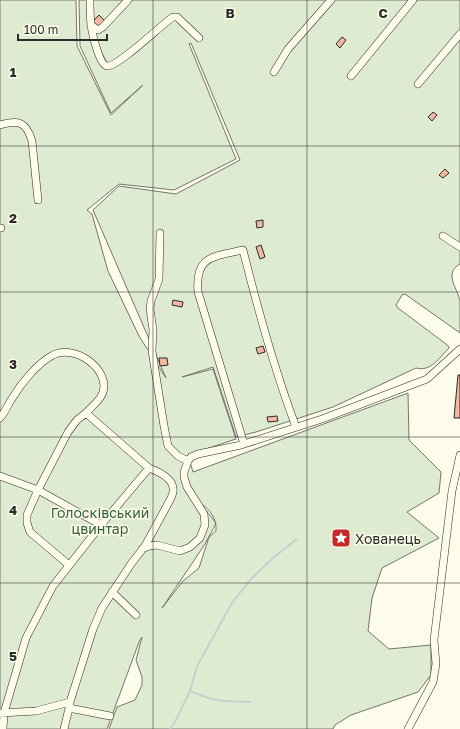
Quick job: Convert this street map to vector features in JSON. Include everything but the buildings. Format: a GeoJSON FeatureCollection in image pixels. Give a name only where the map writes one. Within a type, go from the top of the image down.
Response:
{"type":"FeatureCollection","features":[{"type":"Feature","properties":{"kind":"street"},"geometry":{"type":"LineString","coordinates":[[90,0],[91,25],[101,60],[104,65],[108,66],[114,64],[137,48],[173,17],[177,17],[182,21],[199,38]]}},
{"type":"Feature","properties":{"kind":"street"},"geometry":{"type":"LineString","coordinates":[[91,25],[98,30],[103,27],[128,0]]}},
{"type":"Feature","properties":{"kind":"street"},"geometry":{"type":"LineString","coordinates":[[274,72],[288,49],[331,0]]}},
{"type":"Feature","properties":{"kind":"street"},"geometry":{"type":"LineString","coordinates":[[351,76],[413,0]]}},
{"type":"Feature","properties":{"kind":"street"},"geometry":{"type":"LineString","coordinates":[[418,84],[460,34]]}},
{"type":"Feature","properties":{"kind":"street"},"geometry":{"type":"LineString","coordinates":[[0,125],[8,123],[21,123],[26,127],[30,134],[38,200]]}},
{"type":"Feature","properties":{"kind":"street"},"geometry":{"type":"LineString","coordinates":[[160,234],[159,279],[151,301],[150,309],[153,330],[153,358],[168,446],[178,456],[188,461]]}},
{"type":"Feature","properties":{"kind":"street"},"geometry":{"type":"LineString","coordinates":[[443,236],[460,246]]}},
{"type":"Feature","properties":{"kind":"street"},"geometry":{"type":"LineString","coordinates":[[244,444],[198,292],[197,279],[199,270],[203,263],[209,259],[242,250],[281,387],[296,427]]}},
{"type":"Feature","properties":{"kind":"street"},"geometry":{"type":"LineString","coordinates":[[142,549],[153,545],[175,550],[185,550],[200,538],[205,525],[204,514],[187,487],[184,477],[184,472],[188,461],[196,455],[244,444],[322,419],[426,379],[460,349]]}},
{"type":"Feature","properties":{"kind":"street"},"geometry":{"type":"LineString","coordinates":[[0,418],[25,379],[46,359],[54,355],[67,351],[78,354],[91,362],[98,371],[103,382],[103,392],[68,432],[38,490],[27,515],[27,523],[30,532],[69,565]]}},
{"type":"Feature","properties":{"kind":"street"},"geometry":{"type":"LineString","coordinates":[[64,729],[93,629],[102,608],[142,549],[170,500],[173,490],[172,484],[160,473],[149,468],[86,413]]}},
{"type":"Feature","properties":{"kind":"street"},"geometry":{"type":"LineString","coordinates":[[408,729],[433,682],[436,664],[434,640],[452,491],[460,455]]}},
{"type":"Feature","properties":{"kind":"street"},"geometry":{"type":"LineString","coordinates":[[3,729],[2,713],[26,638],[53,586],[101,524],[149,468]]}},
{"type":"Feature","properties":{"kind":"street"},"geometry":{"type":"LineString","coordinates":[[0,476],[38,490],[101,524]]}},
{"type":"Feature","properties":{"kind":"street"},"geometry":{"type":"LineString","coordinates":[[172,484],[184,477]]}},
{"type":"Feature","properties":{"kind":"street"},"geometry":{"type":"LineString","coordinates":[[112,592],[136,615]]}},
{"type":"Feature","properties":{"kind":"street"},"geometry":{"type":"LineString","coordinates":[[2,713],[36,711],[70,705],[110,716]]}},
{"type":"Feature","properties":{"kind":"green space","name":"Голосківський цвинтар"},"geometry":{"type":"Polygon","coordinates":[[[0,0],[76,0],[77,46],[111,115],[143,85],[111,113],[80,46],[79,0],[460,0],[460,264],[455,268],[452,276],[460,301],[460,333],[405,294],[402,295],[396,305],[446,344],[449,348],[430,366],[421,369],[416,368],[333,407],[236,437],[213,367],[182,377],[213,369],[236,439],[188,455],[193,472],[408,393],[409,440],[441,472],[439,493],[407,512],[439,538],[382,568],[372,598],[368,631],[389,649],[431,645],[431,675],[418,692],[351,715],[335,725],[333,729],[109,729],[117,707],[135,700],[142,685],[142,677],[136,660],[142,637],[107,729],[0,729],[0,0]],[[191,43],[189,44],[236,159],[174,190],[119,184],[87,210],[92,214],[108,271],[139,336],[166,378],[93,210],[119,186],[176,194],[240,160],[191,43]],[[200,503],[215,522],[210,511],[200,503]],[[216,524],[205,544],[162,608],[183,581],[199,568],[209,537],[216,531],[216,524]]]}},
{"type":"Feature","properties":{"kind":"waterway"},"geometry":{"type":"LineString","coordinates":[[170,729],[190,691],[197,666],[232,603],[250,580],[274,557],[297,539]]}},
{"type":"Feature","properties":{"kind":"waterway"},"geometry":{"type":"LineString","coordinates":[[190,691],[211,699],[250,702]]}},
{"type":"Feature","properties":{"kind":"place","name":"Хованець"},"geometry":{"type":"Point","coordinates":[341,538]}}]}
